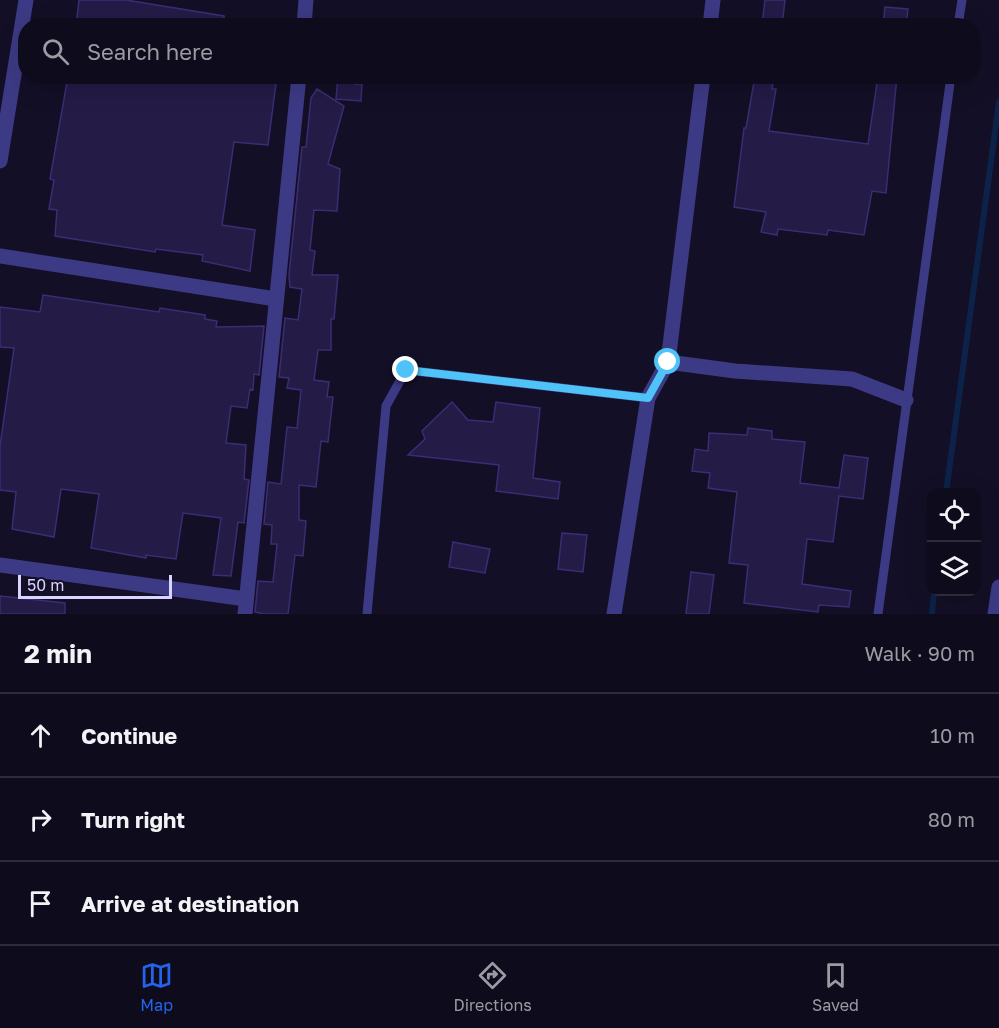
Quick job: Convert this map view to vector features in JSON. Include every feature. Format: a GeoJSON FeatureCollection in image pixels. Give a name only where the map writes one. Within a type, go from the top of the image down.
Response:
{"type":"FeatureCollection","features":[{"type":"Feature","properties":{"kind":"street"},"geometry":{"type":"LineString","coordinates":[[23,18],[26,0]]}},
{"type":"Feature","properties":{"kind":"street"},"geometry":{"type":"LineString","coordinates":[[304,18],[305,0]]}},
{"type":"Feature","properties":{"kind":"street"},"geometry":{"type":"LineString","coordinates":[[711,18],[713,0]]}},
{"type":"Feature","properties":{"kind":"street"},"geometry":{"type":"LineString","coordinates":[[0,161],[18,50]]}},
{"type":"Feature","properties":{"kind":"street"},"geometry":{"type":"LineString","coordinates":[[0,565],[245,607],[298,84]]}},
{"type":"Feature","properties":{"kind":"street"},"geometry":{"type":"LineString","coordinates":[[614,614],[648,398],[668,362],[702,84]]}},
{"type":"Feature","properties":{"kind":"street"},"geometry":{"type":"LineString","coordinates":[[0,256],[276,300]]}},
{"type":"Feature","properties":{"kind":"street"},"geometry":{"type":"LineString","coordinates":[[668,362],[735,372],[852,379],[906,400]]}},
{"type":"Feature","properties":{"kind":"street"},"geometry":{"type":"LineString","coordinates":[[995,614],[999,587]]}},
{"type":"Feature","properties":{"kind":"lane"},"geometry":{"type":"LineString","coordinates":[[959,18],[962,0]]}},
{"type":"Feature","properties":{"kind":"lane"},"geometry":{"type":"LineString","coordinates":[[878,614],[950,84]]}},
{"type":"Feature","properties":{"kind":"lane"},"geometry":{"type":"LineString","coordinates":[[367,614],[386,406],[406,370],[648,398]]}},
{"type":"Feature","properties":{"kind":"building"},"geometry":{"type":"Polygon","coordinates":[[[79,0],[126,0],[224,16],[224,18],[77,18],[79,0]]]}},
{"type":"Feature","properties":{"kind":"building"},"geometry":{"type":"Polygon","coordinates":[[[765,0],[785,0],[783,18],[763,18],[765,0]]]}},
{"type":"Feature","properties":{"kind":"building"},"geometry":{"type":"Polygon","coordinates":[[[885,7],[908,9],[907,18],[884,18],[885,7]]]}},
{"type":"Feature","properties":{"kind":"building"},"geometry":{"type":"Polygon","coordinates":[[[67,84],[276,84],[268,145],[234,142],[222,225],[255,230],[250,271],[202,261],[203,255],[156,249],[155,252],[55,236],[57,210],[49,209],[54,180],[50,179],[67,84]]]}},
{"type":"Feature","properties":{"kind":"building"},"geometry":{"type":"Polygon","coordinates":[[[337,84],[362,84],[361,101],[336,99],[337,84]]]}},
{"type":"Feature","properties":{"kind":"building"},"geometry":{"type":"Polygon","coordinates":[[[754,84],[773,84],[772,89],[776,89],[769,131],[868,144],[877,84],[896,84],[886,193],[872,191],[864,235],[828,230],[827,235],[778,229],[777,235],[761,232],[766,212],[734,207],[744,128],[746,128],[754,84]]]}},
{"type":"Feature","properties":{"kind":"building"},"geometry":{"type":"Polygon","coordinates":[[[317,89],[344,106],[328,164],[340,169],[337,211],[314,210],[310,250],[315,251],[312,275],[338,275],[334,319],[331,319],[331,350],[318,350],[314,380],[329,382],[327,397],[333,397],[328,442],[321,441],[316,487],[299,485],[299,520],[306,521],[303,556],[295,555],[288,614],[264,614],[255,612],[258,581],[273,582],[277,544],[271,544],[272,525],[264,524],[268,482],[281,484],[287,427],[297,428],[301,390],[287,388],[289,378],[279,377],[285,318],[298,320],[302,289],[290,287],[289,275],[302,147],[306,147],[311,98],[317,89]]]}},
{"type":"Feature","properties":{"kind":"building"},"geometry":{"type":"Polygon","coordinates":[[[43,295],[159,312],[160,308],[205,315],[205,319],[217,321],[216,327],[264,326],[259,375],[254,374],[253,390],[250,389],[247,408],[231,406],[226,443],[246,445],[244,479],[249,480],[244,523],[238,522],[231,576],[213,575],[221,518],[183,513],[176,559],[146,555],[146,558],[91,548],[99,494],[61,489],[54,537],[12,529],[16,492],[0,490],[0,446],[14,348],[0,347],[0,307],[40,312],[43,295]]]}},
{"type":"Feature","properties":{"kind":"building"},"geometry":{"type":"Polygon","coordinates":[[[452,402],[468,420],[493,422],[496,402],[540,408],[533,478],[560,482],[558,499],[496,491],[499,465],[408,455],[425,439],[422,431],[452,402]]]}},
{"type":"Feature","properties":{"kind":"building"},"geometry":{"type":"Polygon","coordinates":[[[748,428],[772,431],[772,439],[805,442],[800,483],[839,488],[844,455],[868,458],[863,499],[839,496],[833,542],[807,539],[802,584],[851,591],[849,607],[819,605],[818,612],[744,603],[748,565],[729,563],[737,492],[708,488],[710,473],[692,471],[695,449],[708,451],[709,433],[747,435],[748,428]]]}},
{"type":"Feature","properties":{"kind":"building"},"geometry":{"type":"Polygon","coordinates":[[[562,533],[587,535],[583,572],[558,569],[562,533]]]}},
{"type":"Feature","properties":{"kind":"building"},"geometry":{"type":"Polygon","coordinates":[[[453,542],[490,549],[485,573],[449,567],[453,542]]]}},
{"type":"Feature","properties":{"kind":"building"},"geometry":{"type":"Polygon","coordinates":[[[691,572],[714,575],[709,614],[686,614],[691,572]]]}},
{"type":"Feature","properties":{"kind":"building"},"geometry":{"type":"Polygon","coordinates":[[[0,596],[65,603],[65,614],[0,614],[0,596]]]}},
{"type":"Feature","properties":{"kind":"waterway"},"geometry":{"type":"LineString","coordinates":[[947,488],[999,102]]}},
{"type":"Feature","properties":{"kind":"waterway"},"geometry":{"type":"LineString","coordinates":[[932,614],[934,596]]}},
{"type":"Feature","properties":{"kind":"route"},"geometry":{"type":"LineString","coordinates":[[406,370],[648,398],[668,362]]}}]}
